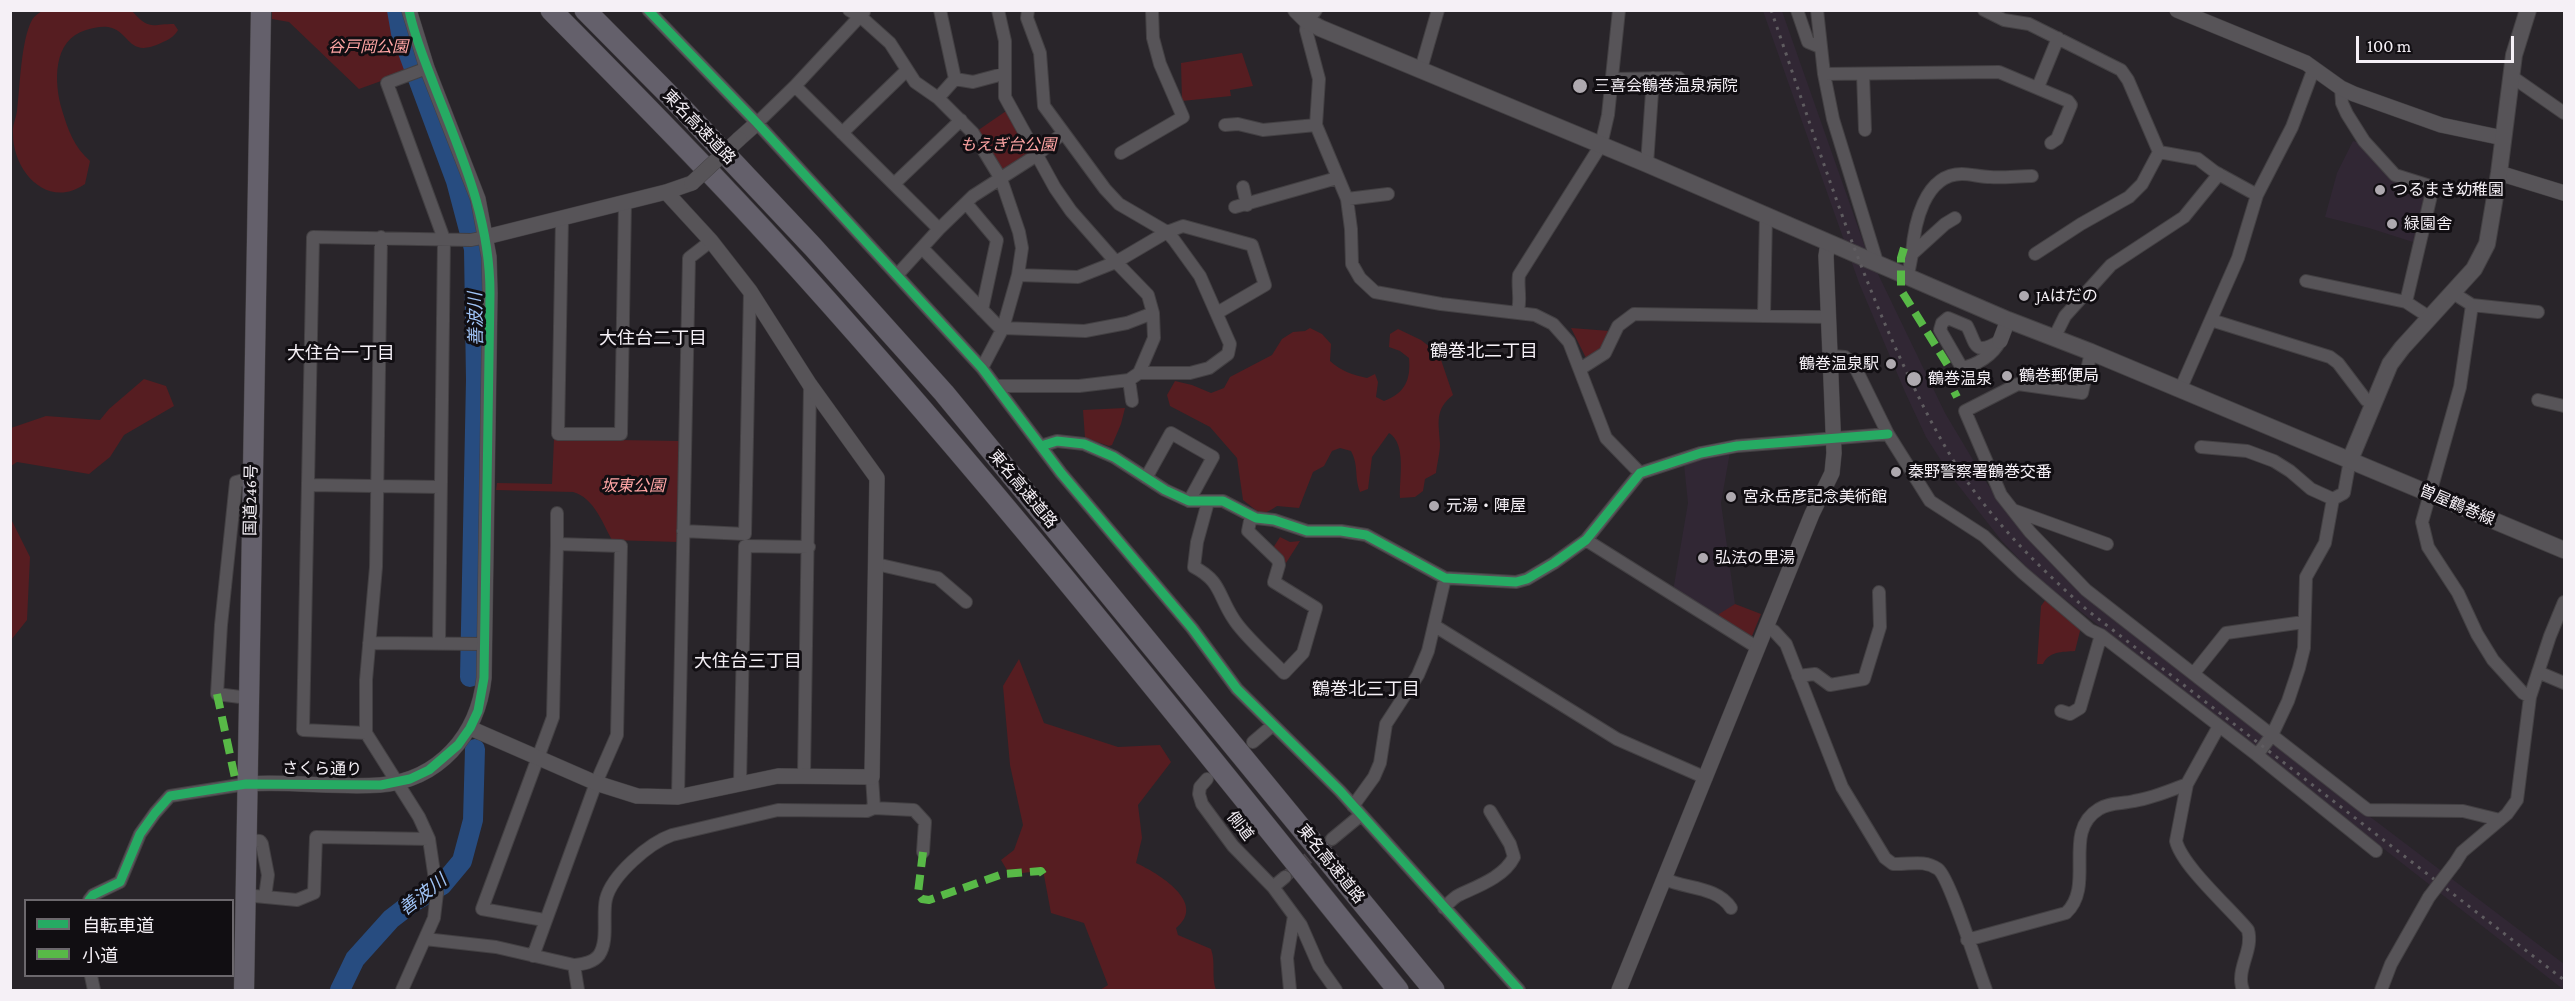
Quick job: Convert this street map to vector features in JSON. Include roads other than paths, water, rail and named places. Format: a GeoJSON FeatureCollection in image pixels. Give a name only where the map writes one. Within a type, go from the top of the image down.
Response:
{"type":"FeatureCollection","features":[{"type":"Feature","properties":{"kind":"highway","name":"国道246号"},"geometry":{"type":"LineString","coordinates":[[244,990],[248,698],[241,544],[251,478],[261,10]]}},
{"type":"Feature","properties":{"kind":"highway","name":"東名高速道路"},"geometry":{"type":"LineString","coordinates":[[551,10],[798,267],[925,412],[1206,752],[1398,990]]}},
{"type":"Feature","properties":{"kind":"highway","name":"東名高速道路"},"geometry":{"type":"LineString","coordinates":[[585,10],[681,107],[813,247],[944,393],[1434,990]]}},
{"type":"Feature","properties":{"kind":"main road"},"geometry":{"type":"LineString","coordinates":[[2350,460],[2390,364],[2429,317],[2474,269],[2487,244],[2499,173],[2511,76],[2518,39],[2528,10]]}},
{"type":"Feature","properties":{"kind":"main road","name":"曽屋鶴巻線"},"geometry":{"type":"LineString","coordinates":[[1307,14],[1421,69],[1908,275],[2008,320],[2091,352],[2565,550]]}},
{"type":"Feature","properties":{"kind":"street"},"geometry":{"type":"LineString","coordinates":[[409,10],[427,68],[478,199],[486,237],[490,293],[484,644],[482,692],[470,728],[596,783],[637,796],[678,797],[778,776],[872,777]]}},
{"type":"Feature","properties":{"kind":"street"},"geometry":{"type":"LineString","coordinates":[[648,10],[898,274],[997,386],[1061,473],[1192,628],[1237,689],[1357,811],[1519,990]]}},
{"type":"Feature","properties":{"kind":"street"},"geometry":{"type":"LineString","coordinates":[[849,10],[863,14],[890,43],[915,82],[938,98],[961,120],[987,153],[1001,179],[1022,248],[1018,275],[1003,328],[981,368]]}},
{"type":"Feature","properties":{"kind":"street"},"geometry":{"type":"LineString","coordinates":[[940,10],[955,79]]}},
{"type":"Feature","properties":{"kind":"street"},"geometry":{"type":"LineString","coordinates":[[998,10],[1005,41],[1005,97],[1071,211],[1148,295],[1153,313],[1154,338],[1134,377],[1132,401]]}},
{"type":"Feature","properties":{"kind":"street"},"geometry":{"type":"LineString","coordinates":[[997,386],[1078,386],[1134,377],[1190,373],[1209,368],[1228,354],[1230,344],[1200,276],[1167,232],[1119,204],[1044,106],[1040,53],[1027,18],[1028,10]]}},
{"type":"Feature","properties":{"kind":"street"},"geometry":{"type":"LineString","coordinates":[[1121,153],[1183,117],[1160,64],[1154,38],[1152,10]]}},
{"type":"Feature","properties":{"kind":"street"},"geometry":{"type":"LineString","coordinates":[[1421,69],[1438,10]]}},
{"type":"Feature","properties":{"kind":"street"},"geometry":{"type":"LineString","coordinates":[[1517,313],[1520,307],[1517,289],[1519,275],[1601,145],[1608,115],[1619,10]]}},
{"type":"Feature","properties":{"kind":"street"},"geometry":{"type":"LineString","coordinates":[[1797,10],[1808,42],[1820,46]]}},
{"type":"Feature","properties":{"kind":"street"},"geometry":{"type":"LineString","coordinates":[[1817,10],[1824,74],[1833,119],[1877,262]]}},
{"type":"Feature","properties":{"kind":"street"},"geometry":{"type":"LineString","coordinates":[[1983,10],[2004,20],[2029,24],[2121,70],[2128,80],[2159,153]]}},
{"type":"Feature","properties":{"kind":"street"},"geometry":{"type":"LineString","coordinates":[[2177,10],[2314,68],[2341,88],[2441,125],[2503,138]]}},
{"type":"Feature","properties":{"kind":"street"},"geometry":{"type":"LineString","coordinates":[[366,733],[303,730],[313,237],[444,239],[486,237],[625,203],[692,183],[795,86],[863,14]]}},
{"type":"Feature","properties":{"kind":"street"},"geometry":{"type":"LineString","coordinates":[[1307,14],[1306,37],[1319,79],[1316,126],[1347,199],[1352,264],[1360,278],[1375,292],[1441,304],[1535,315],[1561,331],[1569,342],[1606,438],[1640,473]]}},
{"type":"Feature","properties":{"kind":"street"},"geometry":{"type":"LineString","coordinates":[[2038,87],[2058,38]]}},
{"type":"Feature","properties":{"kind":"street"},"geometry":{"type":"LineString","coordinates":[[427,68],[387,83],[444,239],[439,644]]}},
{"type":"Feature","properties":{"kind":"street"},"geometry":{"type":"LineString","coordinates":[[2180,390],[2238,258],[2257,195],[2292,127],[2314,68]]}},
{"type":"Feature","properties":{"kind":"street"},"geometry":{"type":"LineString","coordinates":[[843,134],[906,71]]}},
{"type":"Feature","properties":{"kind":"street"},"geometry":{"type":"LineString","coordinates":[[1824,74],[1999,72],[2068,100],[2071,105],[2056,139],[2051,143]]}},
{"type":"Feature","properties":{"kind":"street"},"geometry":{"type":"LineString","coordinates":[[955,79],[973,82],[1004,74]]}},
{"type":"Feature","properties":{"kind":"street"},"geometry":{"type":"LineString","coordinates":[[1863,74],[1865,130]]}},
{"type":"Feature","properties":{"kind":"street"},"geometry":{"type":"LineString","coordinates":[[2511,76],[2565,113]]}},
{"type":"Feature","properties":{"kind":"street"},"geometry":{"type":"LineString","coordinates":[[1647,164],[1653,78]]}},
{"type":"Feature","properties":{"kind":"street"},"geometry":{"type":"LineString","coordinates":[[1612,79],[1679,78]]}},
{"type":"Feature","properties":{"kind":"street"},"geometry":{"type":"LineString","coordinates":[[938,98],[955,79]]}},
{"type":"Feature","properties":{"kind":"street"},"geometry":{"type":"LineString","coordinates":[[795,86],[939,229]]}},
{"type":"Feature","properties":{"kind":"street"},"geometry":{"type":"LineString","coordinates":[[2341,88],[2342,103],[2347,114],[2364,141],[2395,176],[2433,187],[2406,302]]}},
{"type":"Feature","properties":{"kind":"street"},"geometry":{"type":"LineString","coordinates":[[894,184],[961,120]]}},
{"type":"Feature","properties":{"kind":"street"},"geometry":{"type":"LineString","coordinates":[[1225,125],[1238,124],[1263,130],[1316,126]]}},
{"type":"Feature","properties":{"kind":"street"},"geometry":{"type":"LineString","coordinates":[[898,274],[966,203],[1037,155],[1063,133]]}},
{"type":"Feature","properties":{"kind":"street"},"geometry":{"type":"LineString","coordinates":[[2159,153],[2198,159],[2219,174],[2257,195]]}},
{"type":"Feature","properties":{"kind":"street"},"geometry":{"type":"LineString","coordinates":[[2035,254],[2081,224],[2129,197],[2142,184],[2159,153]]}},
{"type":"Feature","properties":{"kind":"street"},"geometry":{"type":"LineString","coordinates":[[2499,173],[2565,193]]}},
{"type":"Feature","properties":{"kind":"street"},"geometry":{"type":"LineString","coordinates":[[1908,275],[1917,222],[1926,198],[1943,180],[1961,174],[1989,177],[2032,176]]}},
{"type":"Feature","properties":{"kind":"street"},"geometry":{"type":"LineString","coordinates":[[2054,338],[2065,316],[2111,265],[2184,217],[2219,174]]}},
{"type":"Feature","properties":{"kind":"street"},"geometry":{"type":"LineString","coordinates":[[1243,188],[1241,206],[1337,178]]}},
{"type":"Feature","properties":{"kind":"street"},"geometry":{"type":"LineString","coordinates":[[666,192],[711,241],[750,291],[810,385],[877,478],[872,777],[874,808]]}},
{"type":"Feature","properties":{"kind":"street"},"geometry":{"type":"LineString","coordinates":[[1347,199],[1388,194]]}},
{"type":"Feature","properties":{"kind":"street"},"geometry":{"type":"LineString","coordinates":[[562,219],[558,434],[621,434],[625,203]]}},
{"type":"Feature","properties":{"kind":"street"},"geometry":{"type":"LineString","coordinates":[[966,203],[997,240],[982,310]]}},
{"type":"Feature","properties":{"kind":"street"},"geometry":{"type":"LineString","coordinates":[[1764,315],[1766,215]]}},
{"type":"Feature","properties":{"kind":"street"},"geometry":{"type":"LineString","coordinates":[[1912,254],[1955,218]]}},
{"type":"Feature","properties":{"kind":"street"},"geometry":{"type":"LineString","coordinates":[[1018,275],[1078,277],[1116,262],[1167,232],[1183,226],[1252,245],[1265,285],[1217,313]]}},
{"type":"Feature","properties":{"kind":"street"},"geometry":{"type":"LineString","coordinates":[[381,237],[376,567],[369,643],[366,733],[419,817],[429,838],[436,888],[434,918],[402,990]]}},
{"type":"Feature","properties":{"kind":"street"},"geometry":{"type":"LineString","coordinates":[[678,797],[689,258],[711,241]]}},
{"type":"Feature","properties":{"kind":"street"},"geometry":{"type":"LineString","coordinates":[[1619,990],[1812,514],[1832,473],[1834,439],[1826,256],[1828,243]]}},
{"type":"Feature","properties":{"kind":"street"},"geometry":{"type":"LineString","coordinates":[[923,249],[998,326],[1003,328],[1085,331],[1127,323],[1153,313]]}},
{"type":"Feature","properties":{"kind":"street"},"geometry":{"type":"LineString","coordinates":[[2306,281],[2406,302],[2429,317]]}},
{"type":"Feature","properties":{"kind":"street"},"geometry":{"type":"LineString","coordinates":[[683,531],[745,534],[750,291]]}},
{"type":"Feature","properties":{"kind":"street"},"geometry":{"type":"LineString","coordinates":[[2453,293],[2472,305],[2538,312]]}},
{"type":"Feature","properties":{"kind":"street"},"geometry":{"type":"LineString","coordinates":[[2472,305],[2460,387],[2422,522],[2428,547],[2458,593],[2477,634],[2493,660],[2523,693],[2530,697]]}},
{"type":"Feature","properties":{"kind":"street"},"geometry":{"type":"LineString","coordinates":[[1580,369],[1605,353],[1618,327],[1634,314],[1829,317]]}},
{"type":"Feature","properties":{"kind":"street"},"geometry":{"type":"LineString","coordinates":[[1978,361],[1976,346],[1972,342],[1967,326],[1948,318],[1942,323],[1941,330],[1959,366],[1965,368],[1990,355],[2000,340],[2008,320]]}},
{"type":"Feature","properties":{"kind":"street"},"geometry":{"type":"LineString","coordinates":[[2211,320],[2330,357],[2338,363],[2366,400],[2372,403]]}},
{"type":"Feature","properties":{"kind":"street"},"geometry":{"type":"LineString","coordinates":[[1976,346],[1987,347],[2000,340]]}},
{"type":"Feature","properties":{"kind":"street"},"geometry":{"type":"LineString","coordinates":[[2091,352],[2082,393],[2018,384],[1965,411],[2001,495],[2012,510],[2086,590],[2368,810],[2451,810],[2500,820]]}},
{"type":"Feature","properties":{"kind":"street"},"geometry":{"type":"LineString","coordinates":[[1831,356],[1845,357],[1851,362],[1887,434],[1930,501],[1984,536],[2023,573],[2090,630],[2101,635],[2257,755],[2376,851]]}},
{"type":"Feature","properties":{"kind":"street"},"geometry":{"type":"LineString","coordinates":[[804,776],[810,385]]}},
{"type":"Feature","properties":{"kind":"street"},"geometry":{"type":"LineString","coordinates":[[2538,400],[2565,406]]}},
{"type":"Feature","properties":{"kind":"street"},"geometry":{"type":"LineString","coordinates":[[1146,478],[1171,433],[1214,457],[1189,501]]}},
{"type":"Feature","properties":{"kind":"street"},"geometry":{"type":"LineString","coordinates":[[1041,446],[1057,441],[1084,444],[1116,453],[1146,478],[1189,501],[1223,501],[1251,516],[1274,520],[1307,531],[1341,531],[1366,535],[1446,578],[1516,582],[1554,562],[1586,540],[1640,473],[1701,453],[1737,446],[1887,434]]}},
{"type":"Feature","properties":{"kind":"street"},"geometry":{"type":"LineString","coordinates":[[2201,447],[2247,451],[2274,461],[2311,489],[2333,499]]}},
{"type":"Feature","properties":{"kind":"street"},"geometry":{"type":"LineString","coordinates":[[2333,499],[2344,493],[2350,460]]}},
{"type":"Feature","properties":{"kind":"street"},"geometry":{"type":"LineString","coordinates":[[308,485],[440,487]]}},
{"type":"Feature","properties":{"kind":"street"},"geometry":{"type":"LineString","coordinates":[[2257,755],[2272,735],[2300,668],[2304,648],[2306,577],[2325,543],[2333,499]]}},
{"type":"Feature","properties":{"kind":"street"},"geometry":{"type":"LineString","coordinates":[[1208,502],[1197,542],[1194,567],[1211,577],[1219,588],[1233,619],[1284,673],[1303,653],[1316,608],[1274,582],[1279,565],[1278,560],[1248,531],[1251,516]]}},
{"type":"Feature","properties":{"kind":"street"},"geometry":{"type":"LineString","coordinates":[[2012,510],[2107,544]]}},
{"type":"Feature","properties":{"kind":"street"},"geometry":{"type":"LineString","coordinates":[[544,920],[482,909],[553,717],[557,513]]}},
{"type":"Feature","properties":{"kind":"street"},"geometry":{"type":"LineString","coordinates":[[1586,540],[1758,648]]}},
{"type":"Feature","properties":{"kind":"street"},"geometry":{"type":"LineString","coordinates":[[241,544],[221,625],[217,694],[248,698]]}},
{"type":"Feature","properties":{"kind":"street"},"geometry":{"type":"LineString","coordinates":[[532,956],[596,783],[617,735],[621,546],[557,544]]}},
{"type":"Feature","properties":{"kind":"street"},"geometry":{"type":"LineString","coordinates":[[741,783],[745,546],[809,547]]}},
{"type":"Feature","properties":{"kind":"street"},"geometry":{"type":"LineString","coordinates":[[876,564],[938,578],[966,602]]}},
{"type":"Feature","properties":{"kind":"street"},"geometry":{"type":"LineString","coordinates":[[1332,839],[1357,811],[1374,777],[1380,763],[1386,724],[1418,675],[1435,626],[1446,578]]}},
{"type":"Feature","properties":{"kind":"street"},"geometry":{"type":"LineString","coordinates":[[1798,676],[1815,674],[1830,686],[1864,679],[1880,627],[1879,592]]}},
{"type":"Feature","properties":{"kind":"street"},"geometry":{"type":"LineString","coordinates":[[2381,990],[2391,964],[2429,897],[2462,852],[2500,820],[2517,800],[2530,697],[2565,602]]}},
{"type":"Feature","properties":{"kind":"street"},"geometry":{"type":"LineString","coordinates":[[2194,674],[2226,633],[2304,622]]}},
{"type":"Feature","properties":{"kind":"street"},"geometry":{"type":"LineString","coordinates":[[1435,626],[1617,739],[1706,778]]}},
{"type":"Feature","properties":{"kind":"street"},"geometry":{"type":"LineString","coordinates":[[1766,627],[1774,631],[1786,644],[1842,787],[1885,858],[1893,864],[1925,863],[1944,875],[1986,990]]}},
{"type":"Feature","properties":{"kind":"street"},"geometry":{"type":"LineString","coordinates":[[2061,711],[2070,714],[2080,708],[2101,635]]}},
{"type":"Feature","properties":{"kind":"street"},"geometry":{"type":"LineString","coordinates":[[369,643],[484,644]]}},
{"type":"Feature","properties":{"kind":"street"},"geometry":{"type":"LineString","coordinates":[[2538,672],[2565,682]]}},
{"type":"Feature","properties":{"kind":"street"},"geometry":{"type":"LineString","coordinates":[[1253,741],[1273,725]]}},
{"type":"Feature","properties":{"kind":"street"},"geometry":{"type":"LineString","coordinates":[[2219,726],[2187,784],[2176,841],[2178,850],[2248,930],[2250,937],[2240,975],[2243,990]]}},
{"type":"Feature","properties":{"kind":"street","name":"さくら通り"},"geometry":{"type":"LineString","coordinates":[[246,783],[381,785],[397,782],[417,776],[437,765],[458,745],[470,728]]}},
{"type":"Feature","properties":{"kind":"street","name":"側道"},"geometry":{"type":"LineString","coordinates":[[1207,779],[1200,787],[1199,794],[1202,804],[1233,846],[1273,887],[1301,925],[1319,966],[1336,990]]}},
{"type":"Feature","properties":{"kind":"street"},"geometry":{"type":"LineString","coordinates":[[90,899],[93,895],[120,882],[140,834],[170,796],[246,783]]}},
{"type":"Feature","properties":{"kind":"street"},"geometry":{"type":"LineString","coordinates":[[1967,940],[2066,913],[2074,906],[2078,893],[2079,843],[2081,832],[2088,819],[2105,806],[2157,796],[2187,784]]}},
{"type":"Feature","properties":{"kind":"street"},"geometry":{"type":"LineString","coordinates":[[425,939],[496,947],[574,965],[586,964],[599,955],[602,946],[606,899],[610,888],[620,874],[659,839],[778,810],[867,811],[874,808],[914,810],[925,822],[923,852]]}},
{"type":"Feature","properties":{"kind":"street"},"geometry":{"type":"LineString","coordinates":[[1444,908],[1457,896],[1470,892],[1509,866],[1514,857],[1510,844],[1490,811]]}},
{"type":"Feature","properties":{"kind":"street"},"geometry":{"type":"LineString","coordinates":[[244,894],[297,900],[314,893],[316,837],[429,838]]}},
{"type":"Feature","properties":{"kind":"street"},"geometry":{"type":"LineString","coordinates":[[245,840],[260,841],[262,844],[268,875],[265,897]]}},
{"type":"Feature","properties":{"kind":"street"},"geometry":{"type":"LineString","coordinates":[[1273,887],[1285,877]]}},
{"type":"Feature","properties":{"kind":"street"},"geometry":{"type":"LineString","coordinates":[[1665,879],[1681,887],[1695,886],[1727,902],[1731,908]]}},
{"type":"Feature","properties":{"kind":"street"},"geometry":{"type":"LineString","coordinates":[[1290,990],[1287,958],[1294,916]]}},
{"type":"Feature","properties":{"kind":"street"},"geometry":{"type":"LineString","coordinates":[[574,965],[578,990]]}},
{"type":"Feature","properties":{"kind":"waterway","name":"善波川"},"geometry":{"type":"LineString","coordinates":[[397,10],[401,33],[456,181],[474,249],[476,380],[470,677]]}},
{"type":"Feature","properties":{"kind":"waterway","name":"善波川"},"geometry":{"type":"LineString","coordinates":[[340,990],[355,959],[391,919],[413,902],[442,885],[462,861],[473,820],[475,749]]}},
{"type":"Feature","properties":{"kind":"tunnel"},"geometry":{"type":"LineString","coordinates":[[1285,877],[1332,839]]}},
{"type":"Feature","properties":{"kind":"railway"},"geometry":{"type":"LineString","coordinates":[[1771,10],[1832,187],[1882,317],[1909,378],[1936,430],[1955,463],[1989,511],[2029,555],[2087,610],[2564,980]]}},
{"type":"Feature","properties":{"kind":"place","name":"三喜会鶴巻温泉病院"},"geometry":{"type":"Point","coordinates":[1580,86]}},
{"type":"Feature","properties":{"kind":"place","name":"つるまき幼稚園"},"geometry":{"type":"Point","coordinates":[2380,190]}},
{"type":"Feature","properties":{"kind":"place","name":"緑園舎"},"geometry":{"type":"Point","coordinates":[2392,224]}},
{"type":"Feature","properties":{"kind":"place","name":"JAはだの"},"geometry":{"type":"Point","coordinates":[2024,296]}},
{"type":"Feature","properties":{"kind":"place","name":"鶴巻温泉駅"},"geometry":{"type":"Point","coordinates":[1891,364]}},
{"type":"Feature","properties":{"kind":"place","name":"鶴巻郵便局"},"geometry":{"type":"Point","coordinates":[2007,376]}},
{"type":"Feature","properties":{"kind":"place","name":"鶴巻温泉"},"geometry":{"type":"Point","coordinates":[1914,379]}},
{"type":"Feature","properties":{"kind":"place","name":"秦野警察署鶴巻交番"},"geometry":{"type":"Point","coordinates":[1896,472]}},
{"type":"Feature","properties":{"kind":"place","name":"宮永岳彦記念美術館"},"geometry":{"type":"Point","coordinates":[1731,497]}},
{"type":"Feature","properties":{"kind":"place","name":"元湯・陣屋"},"geometry":{"type":"Point","coordinates":[1434,506]}},
{"type":"Feature","properties":{"kind":"place","name":"弘法の里湯"},"geometry":{"type":"Point","coordinates":[1703,558]}},
{"type":"Feature","properties":{"kind":"district","name":"大住台二丁目"},"geometry":{"type":"Point","coordinates":[653,338]}},
{"type":"Feature","properties":{"kind":"district","name":"鶴巻北二丁目"},"geometry":{"type":"Point","coordinates":[1484,351]}},
{"type":"Feature","properties":{"kind":"district","name":"大住台一丁目"},"geometry":{"type":"Point","coordinates":[341,353]}},
{"type":"Feature","properties":{"kind":"district","name":"大住台三丁目"},"geometry":{"type":"Point","coordinates":[748,661]}},
{"type":"Feature","properties":{"kind":"district","name":"鶴巻北三丁目"},"geometry":{"type":"Point","coordinates":[1366,689]}},
{"type":"Feature","properties":{"kind":"park label","name":"谷戸岡公園"},"geometry":{"type":"Point","coordinates":[368,47]}},
{"type":"Feature","properties":{"kind":"park label","name":"もえぎ台公園"},"geometry":{"type":"Point","coordinates":[1008,145]}},
{"type":"Feature","properties":{"kind":"park label","name":"坂東公園"},"geometry":{"type":"Point","coordinates":[633,486]}}]}
